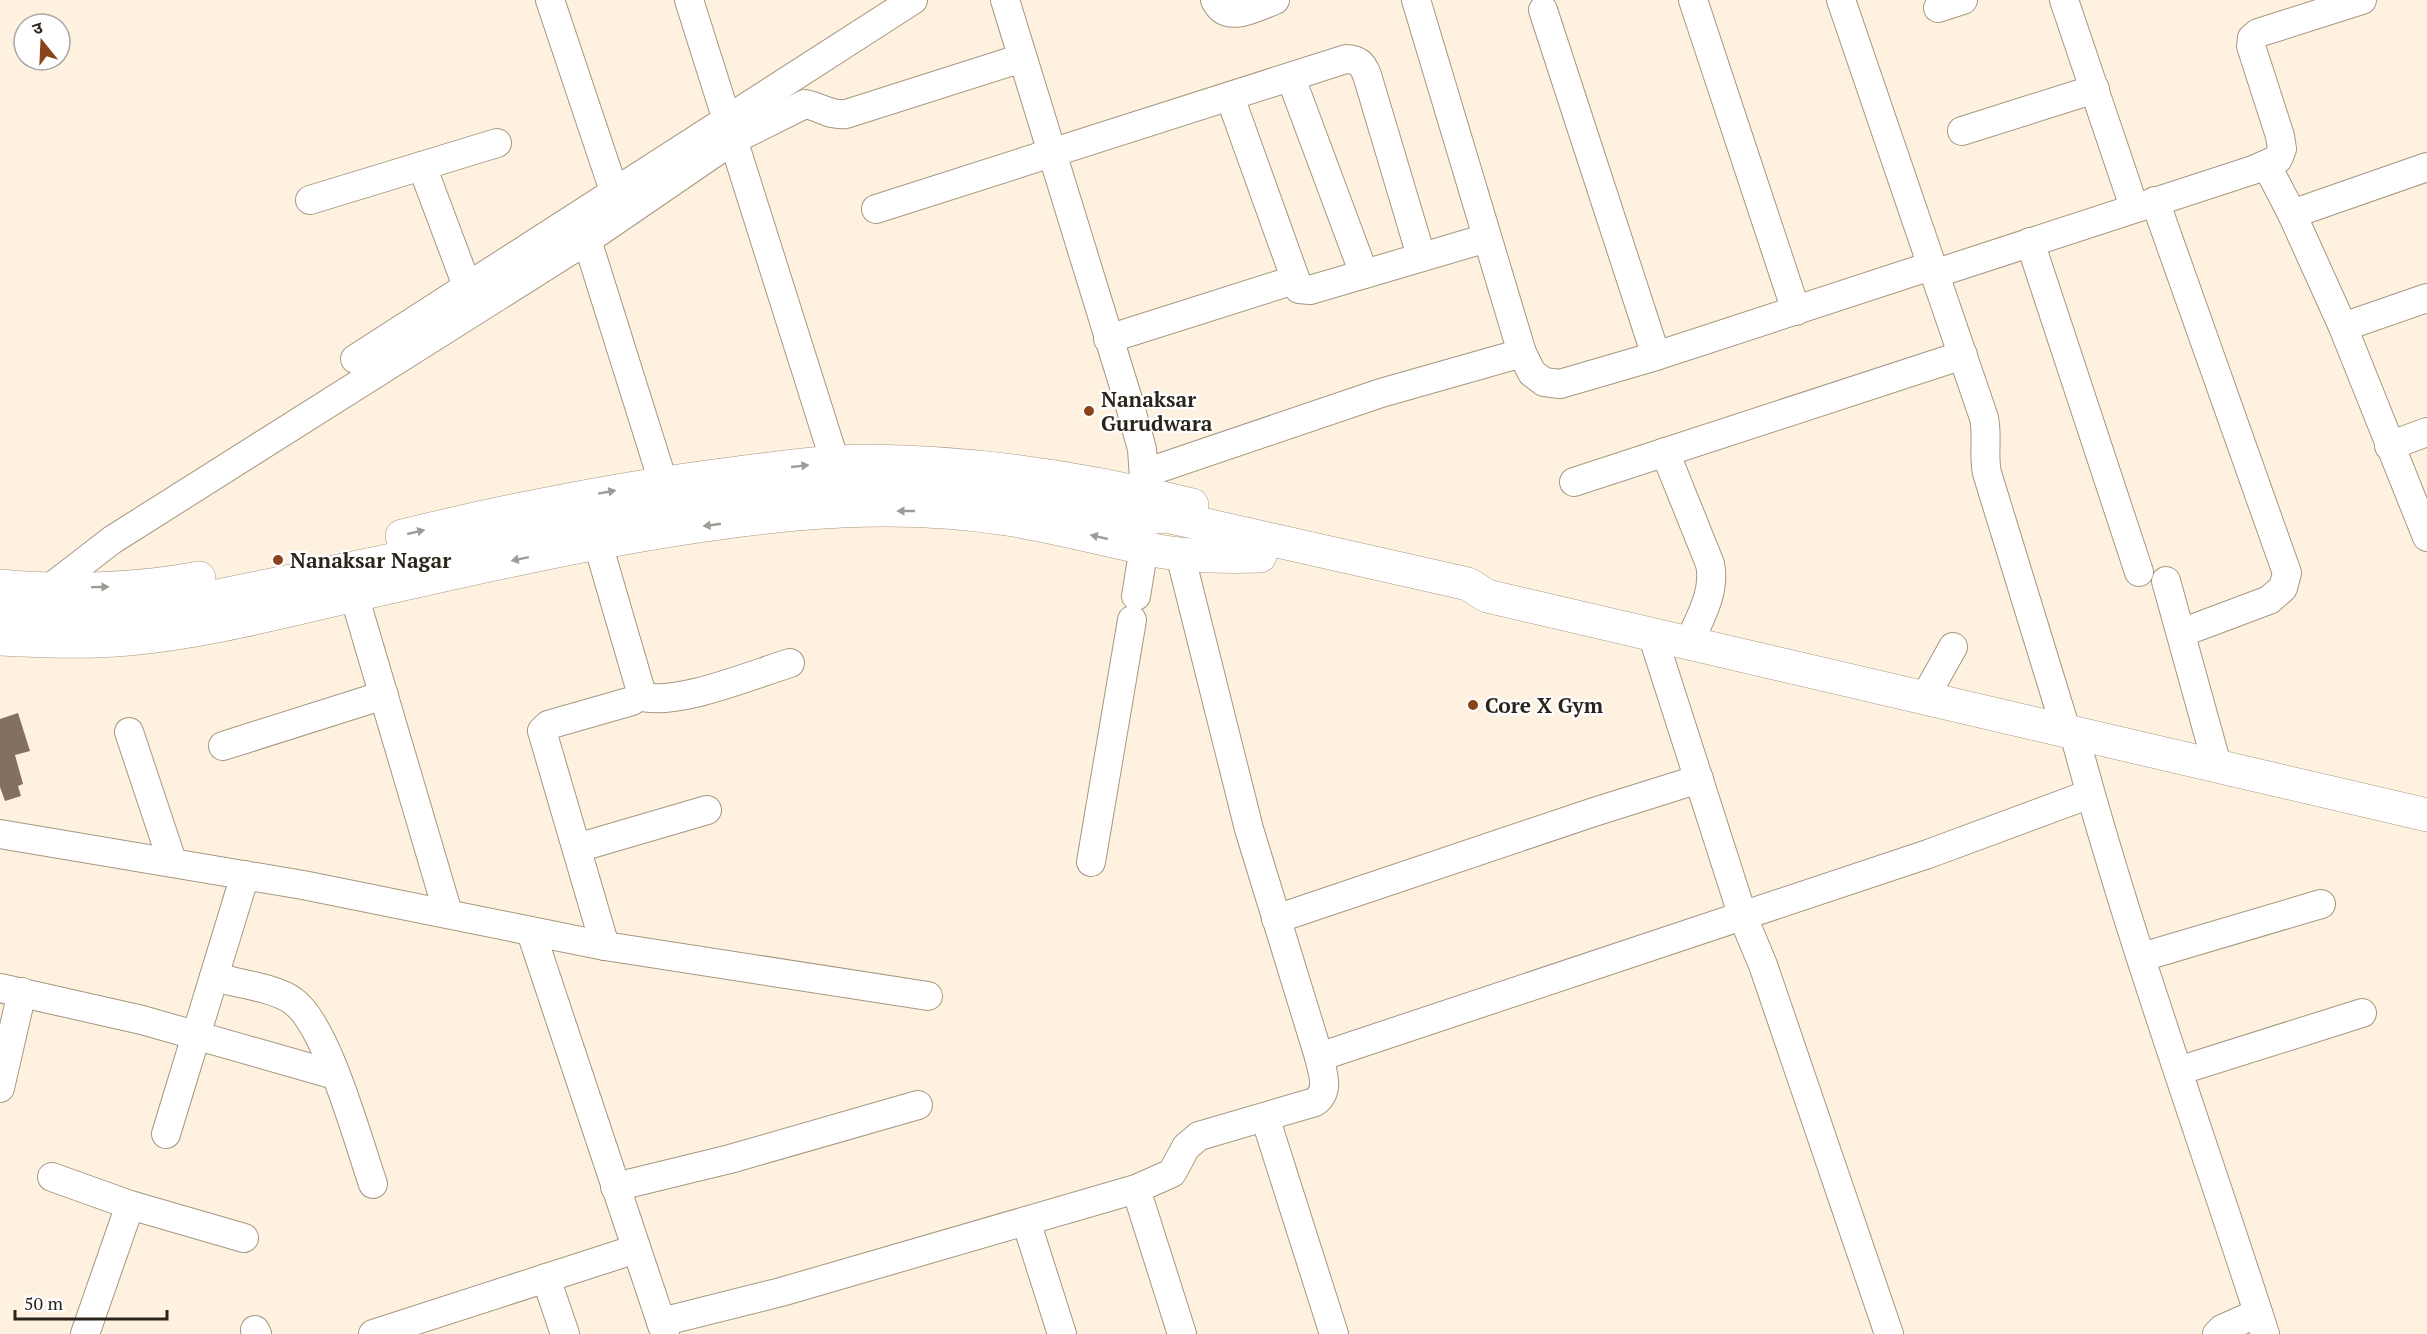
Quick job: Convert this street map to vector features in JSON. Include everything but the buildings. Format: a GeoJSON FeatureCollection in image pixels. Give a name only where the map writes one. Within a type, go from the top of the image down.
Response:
{"type":"FeatureCollection","features":[{"type":"Feature","properties":{"kind":"main road"},"geometry":{"type":"LineString","coordinates":[[0,586],[112,587],[190,580],[558,501],[663,483],[835,462],[967,464],[1054,475],[1144,508],[1162,531],[1262,547],[1393,576],[1462,599],[1487,596],[2427,815]]}},
{"type":"Feature","properties":{"kind":"main road"},"geometry":{"type":"LineString","coordinates":[[0,613],[69,614],[134,609],[204,599],[593,518],[715,497],[886,486],[978,490],[1144,508],[1180,554],[1262,547]]}},
{"type":"Feature","properties":{"kind":"main road"},"geometry":{"type":"LineString","coordinates":[[0,639],[43,641],[128,639],[220,625],[598,544],[717,524],[797,514],[856,511],[950,511],[1064,529],[1144,508]]}},
{"type":"Feature","properties":{"kind":"street"},"geometry":{"type":"LineString","coordinates":[[550,0],[614,191]]}},
{"type":"Feature","properties":{"kind":"street"},"geometry":{"type":"LineString","coordinates":[[689,0],[835,462]]}},
{"type":"Feature","properties":{"kind":"street"},"geometry":{"type":"LineString","coordinates":[[371,358],[583,227],[730,129],[913,0]]}},
{"type":"Feature","properties":{"kind":"street"},"geometry":{"type":"LineString","coordinates":[[1005,0],[1130,406],[1144,508],[1134,608],[1091,862]]}},
{"type":"Feature","properties":{"kind":"street"},"geometry":{"type":"LineString","coordinates":[[1215,0],[1224,11],[1235,14],[1275,0]]}},
{"type":"Feature","properties":{"kind":"street"},"geometry":{"type":"LineString","coordinates":[[1416,0],[1522,353],[1532,373],[1544,382],[1560,384],[2030,242],[2267,166],[2277,159],[2282,149],[2251,46],[2252,38],[2258,33],[2362,0]]}},
{"type":"Feature","properties":{"kind":"street"},"geometry":{"type":"LineString","coordinates":[[1693,0],[1796,311]]}},
{"type":"Feature","properties":{"kind":"street"},"geometry":{"type":"LineString","coordinates":[[1840,0],[1984,418],[1987,433],[1984,458],[1987,473],[2178,1071],[2262,1323],[2222,1329],[2217,1334]]}},
{"type":"Feature","properties":{"kind":"street"},"geometry":{"type":"LineString","coordinates":[[2064,0],[2095,89],[2145,204],[2287,573],[2283,588],[2269,600],[2181,633]]}},
{"type":"Feature","properties":{"kind":"street"},"geometry":{"type":"LineString","coordinates":[[1543,10],[1656,356]]}},
{"type":"Feature","properties":{"kind":"street"},"geometry":{"type":"LineString","coordinates":[[50,588],[112,540],[371,358],[467,286],[583,227],[614,191],[730,129],[805,104],[815,106],[834,116],[846,114],[1022,58]]}},
{"type":"Feature","properties":{"kind":"street"},"geometry":{"type":"LineString","coordinates":[[876,209],[1346,59],[1357,60],[1363,65],[1421,256]]}},
{"type":"Feature","properties":{"kind":"street"},"geometry":{"type":"LineString","coordinates":[[1292,78],[1364,274]]}},
{"type":"Feature","properties":{"kind":"street"},"geometry":{"type":"LineString","coordinates":[[1962,131],[2095,89]]}},
{"type":"Feature","properties":{"kind":"street"},"geometry":{"type":"LineString","coordinates":[[1230,97],[1294,280],[1304,291],[1487,238]]}},
{"type":"Feature","properties":{"kind":"street"},"geometry":{"type":"LineString","coordinates":[[310,200],[497,143]]}},
{"type":"Feature","properties":{"kind":"street"},"geometry":{"type":"LineString","coordinates":[[422,166],[467,286]]}},
{"type":"Feature","properties":{"kind":"street"},"geometry":{"type":"LineString","coordinates":[[2267,166],[2292,214],[2343,327],[2427,537]]}},
{"type":"Feature","properties":{"kind":"street"},"geometry":{"type":"LineString","coordinates":[[2292,214],[2427,167]]}},
{"type":"Feature","properties":{"kind":"street"},"geometry":{"type":"LineString","coordinates":[[583,227],[663,483]]}},
{"type":"Feature","properties":{"kind":"street"},"geometry":{"type":"LineString","coordinates":[[2030,242],[2139,572]]}},
{"type":"Feature","properties":{"kind":"street"},"geometry":{"type":"LineString","coordinates":[[1108,339],[1294,280]]}},
{"type":"Feature","properties":{"kind":"street"},"geometry":{"type":"LineString","coordinates":[[2343,327],[2427,298]]}},
{"type":"Feature","properties":{"kind":"street"},"geometry":{"type":"LineString","coordinates":[[1144,508],[1392,390],[1522,353]]}},
{"type":"Feature","properties":{"kind":"street"},"geometry":{"type":"LineString","coordinates":[[1574,482],[1963,355]]}},
{"type":"Feature","properties":{"kind":"street"},"geometry":{"type":"LineString","coordinates":[[2389,446],[2427,432]]}},
{"type":"Feature","properties":{"kind":"street"},"geometry":{"type":"LineString","coordinates":[[1665,452],[1710,564],[1713,578],[1711,590],[1689,643]]}},
{"type":"Feature","properties":{"kind":"street"},"geometry":{"type":"LineString","coordinates":[[598,544],[640,688],[638,696],[632,701],[548,725],[542,731],[606,946]]}},
{"type":"Feature","properties":{"kind":"street"},"geometry":{"type":"LineString","coordinates":[[531,932],[663,1328],[1160,1181],[1172,1173],[1186,1147],[1199,1136],[1315,1102],[1322,1097],[1325,1089],[1319,1057],[1246,817],[1180,554]]}},
{"type":"Feature","properties":{"kind":"street"},"geometry":{"type":"LineString","coordinates":[[2166,581],[2217,765]]}},
{"type":"Feature","properties":{"kind":"street"},"geometry":{"type":"LineString","coordinates":[[354,595],[448,913]]}},
{"type":"Feature","properties":{"kind":"street"},"geometry":{"type":"LineString","coordinates":[[1652,634],[1743,917],[1763,965],[1890,1334]]}},
{"type":"Feature","properties":{"kind":"street"},"geometry":{"type":"LineString","coordinates":[[1925,697],[1953,647]]}},
{"type":"Feature","properties":{"kind":"street"},"geometry":{"type":"LineString","coordinates":[[638,696],[650,699],[678,697],[790,663]]}},
{"type":"Feature","properties":{"kind":"street"},"geometry":{"type":"LineString","coordinates":[[224,746],[384,695]]}},
{"type":"Feature","properties":{"kind":"street"},"geometry":{"type":"LineString","coordinates":[[129,732],[172,861]]}},
{"type":"Feature","properties":{"kind":"street"},"geometry":{"type":"LineString","coordinates":[[1276,919],[1699,779]]}},
{"type":"Feature","properties":{"kind":"street"},"geometry":{"type":"LineString","coordinates":[[1319,1057],[1928,854],[2091,794]]}},
{"type":"Feature","properties":{"kind":"street"},"geometry":{"type":"LineString","coordinates":[[577,848],[707,810]]}},
{"type":"Feature","properties":{"kind":"street"},"geometry":{"type":"LineString","coordinates":[[0,834],[172,861],[448,913],[606,946],[928,996]]}},
{"type":"Feature","properties":{"kind":"street"},"geometry":{"type":"LineString","coordinates":[[166,1134],[245,875]]}},
{"type":"Feature","properties":{"kind":"street"},"geometry":{"type":"LineString","coordinates":[[2142,957],[2321,904]]}},
{"type":"Feature","properties":{"kind":"street"},"geometry":{"type":"LineString","coordinates":[[214,978],[292,999],[307,1013],[335,1075],[374,1184]]}},
{"type":"Feature","properties":{"kind":"street"},"geometry":{"type":"LineString","coordinates":[[0,1088],[11,990],[132,1018],[335,1075]]}},
{"type":"Feature","properties":{"kind":"street"},"geometry":{"type":"LineString","coordinates":[[2178,1071],[2362,1013]]}},
{"type":"Feature","properties":{"kind":"street"},"geometry":{"type":"LineString","coordinates":[[615,1188],[730,1159],[918,1105]]}},
{"type":"Feature","properties":{"kind":"street"},"geometry":{"type":"LineString","coordinates":[[1265,1117],[1334,1334]]}},
{"type":"Feature","properties":{"kind":"street"},"geometry":{"type":"LineString","coordinates":[[52,1177],[130,1205],[244,1238]]}},
{"type":"Feature","properties":{"kind":"street"},"geometry":{"type":"LineString","coordinates":[[1136,1189],[1182,1334]]}},
{"type":"Feature","properties":{"kind":"street"},"geometry":{"type":"LineString","coordinates":[[86,1334],[130,1205]]}},
{"type":"Feature","properties":{"kind":"street"},"geometry":{"type":"LineString","coordinates":[[1026,1221],[1062,1334]]}},
{"type":"Feature","properties":{"kind":"street"},"geometry":{"type":"LineString","coordinates":[[373,1334],[636,1249]]}},
{"type":"Feature","properties":{"kind":"street"},"geometry":{"type":"LineString","coordinates":[[546,1278],[565,1334]]}},
{"type":"Feature","properties":{"kind":"place","name":"Nanaksar Gurudwara"},"geometry":{"type":"Point","coordinates":[1089,411]}},
{"type":"Feature","properties":{"kind":"place","name":"Nanaksar Nagar"},"geometry":{"type":"Point","coordinates":[278,560]}},
{"type":"Feature","properties":{"kind":"place","name":"Core X Gym"},"geometry":{"type":"Point","coordinates":[1473,705]}}]}
